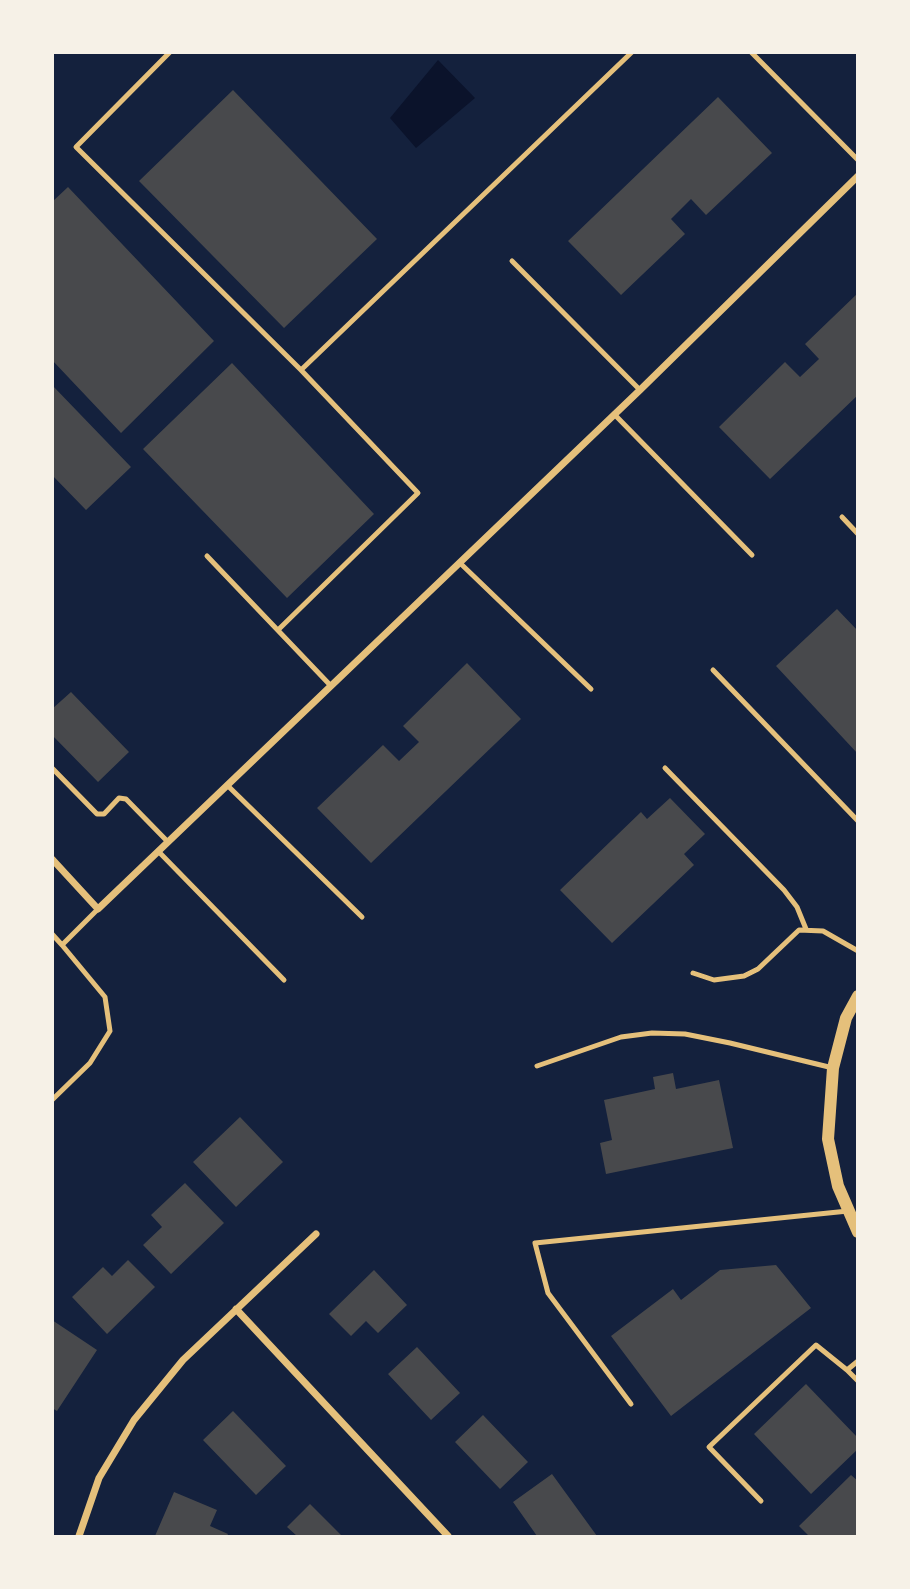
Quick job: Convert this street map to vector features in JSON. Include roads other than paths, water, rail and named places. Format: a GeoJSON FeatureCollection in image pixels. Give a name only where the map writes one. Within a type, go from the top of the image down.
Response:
{"type":"FeatureCollection","features":[{"type":"Feature","properties":{"kind":"street"},"geometry":{"type":"LineString","coordinates":[[52,859],[98,909],[856,180]]}},
{"type":"Feature","properties":{"kind":"street"},"geometry":{"type":"LineString","coordinates":[[858,996],[846,1018],[833,1068],[828,1139],[838,1186],[858,1232]]}},
{"type":"Feature","properties":{"kind":"street"},"geometry":{"type":"LineString","coordinates":[[79,1536],[99,1478],[134,1420],[183,1360],[316,1234]]}},
{"type":"Feature","properties":{"kind":"street"},"geometry":{"type":"LineString","coordinates":[[236,1309],[448,1536]]}},
{"type":"Feature","properties":{"kind":"lane"},"geometry":{"type":"LineString","coordinates":[[170,52],[76,147],[301,370],[418,494],[278,631]]}},
{"type":"Feature","properties":{"kind":"lane"},"geometry":{"type":"LineString","coordinates":[[301,370],[632,52]]}},
{"type":"Feature","properties":{"kind":"lane"},"geometry":{"type":"LineString","coordinates":[[751,52],[858,160]]}},
{"type":"Feature","properties":{"kind":"lane"},"geometry":{"type":"LineString","coordinates":[[512,261],[640,390]]}},
{"type":"Feature","properties":{"kind":"lane"},"geometry":{"type":"LineString","coordinates":[[614,414],[752,555]]}},
{"type":"Feature","properties":{"kind":"lane"},"geometry":{"type":"LineString","coordinates":[[842,517],[858,534]]}},
{"type":"Feature","properties":{"kind":"lane"},"geometry":{"type":"LineString","coordinates":[[207,556],[331,686]]}},
{"type":"Feature","properties":{"kind":"lane"},"geometry":{"type":"LineString","coordinates":[[460,563],[591,689]]}},
{"type":"Feature","properties":{"kind":"lane"},"geometry":{"type":"LineString","coordinates":[[713,670],[858,821]]}},
{"type":"Feature","properties":{"kind":"lane"},"geometry":{"type":"LineString","coordinates":[[52,768],[97,814],[104,814],[119,798],[126,799],[168,842]]}},
{"type":"Feature","properties":{"kind":"lane"},"geometry":{"type":"LineString","coordinates":[[665,768],[784,890],[797,907],[806,929]]}},
{"type":"Feature","properties":{"kind":"lane"},"geometry":{"type":"LineString","coordinates":[[227,785],[362,917]]}},
{"type":"Feature","properties":{"kind":"lane"},"geometry":{"type":"LineString","coordinates":[[158,851],[284,980]]}},
{"type":"Feature","properties":{"kind":"lane"},"geometry":{"type":"LineString","coordinates":[[62,945],[98,909]]}},
{"type":"Feature","properties":{"kind":"lane"},"geometry":{"type":"LineString","coordinates":[[694,973],[714,980],[744,976],[758,969],[790,935],[806,929],[823,931],[858,951]]}},
{"type":"Feature","properties":{"kind":"lane"},"geometry":{"type":"LineString","coordinates":[[52,934],[104,998],[110,1031],[90,1063],[52,1100]]}},
{"type":"Feature","properties":{"kind":"lane"},"geometry":{"type":"LineString","coordinates":[[537,1066],[621,1037],[652,1033],[685,1034],[833,1068]]}},
{"type":"Feature","properties":{"kind":"lane"},"geometry":{"type":"LineString","coordinates":[[631,1404],[548,1293],[535,1243],[848,1211]]}},
{"type":"Feature","properties":{"kind":"lane"},"geometry":{"type":"LineString","coordinates":[[761,1501],[709,1447],[816,1345],[858,1381]]}},
{"type":"Feature","properties":{"kind":"lane"},"geometry":{"type":"LineString","coordinates":[[847,1370],[858,1361]]}},
{"type":"Feature","properties":{"kind":"water"},"geometry":{"type":"Polygon","coordinates":[[[438,60],[475,98],[416,148],[390,118],[438,60]]]}}]}
